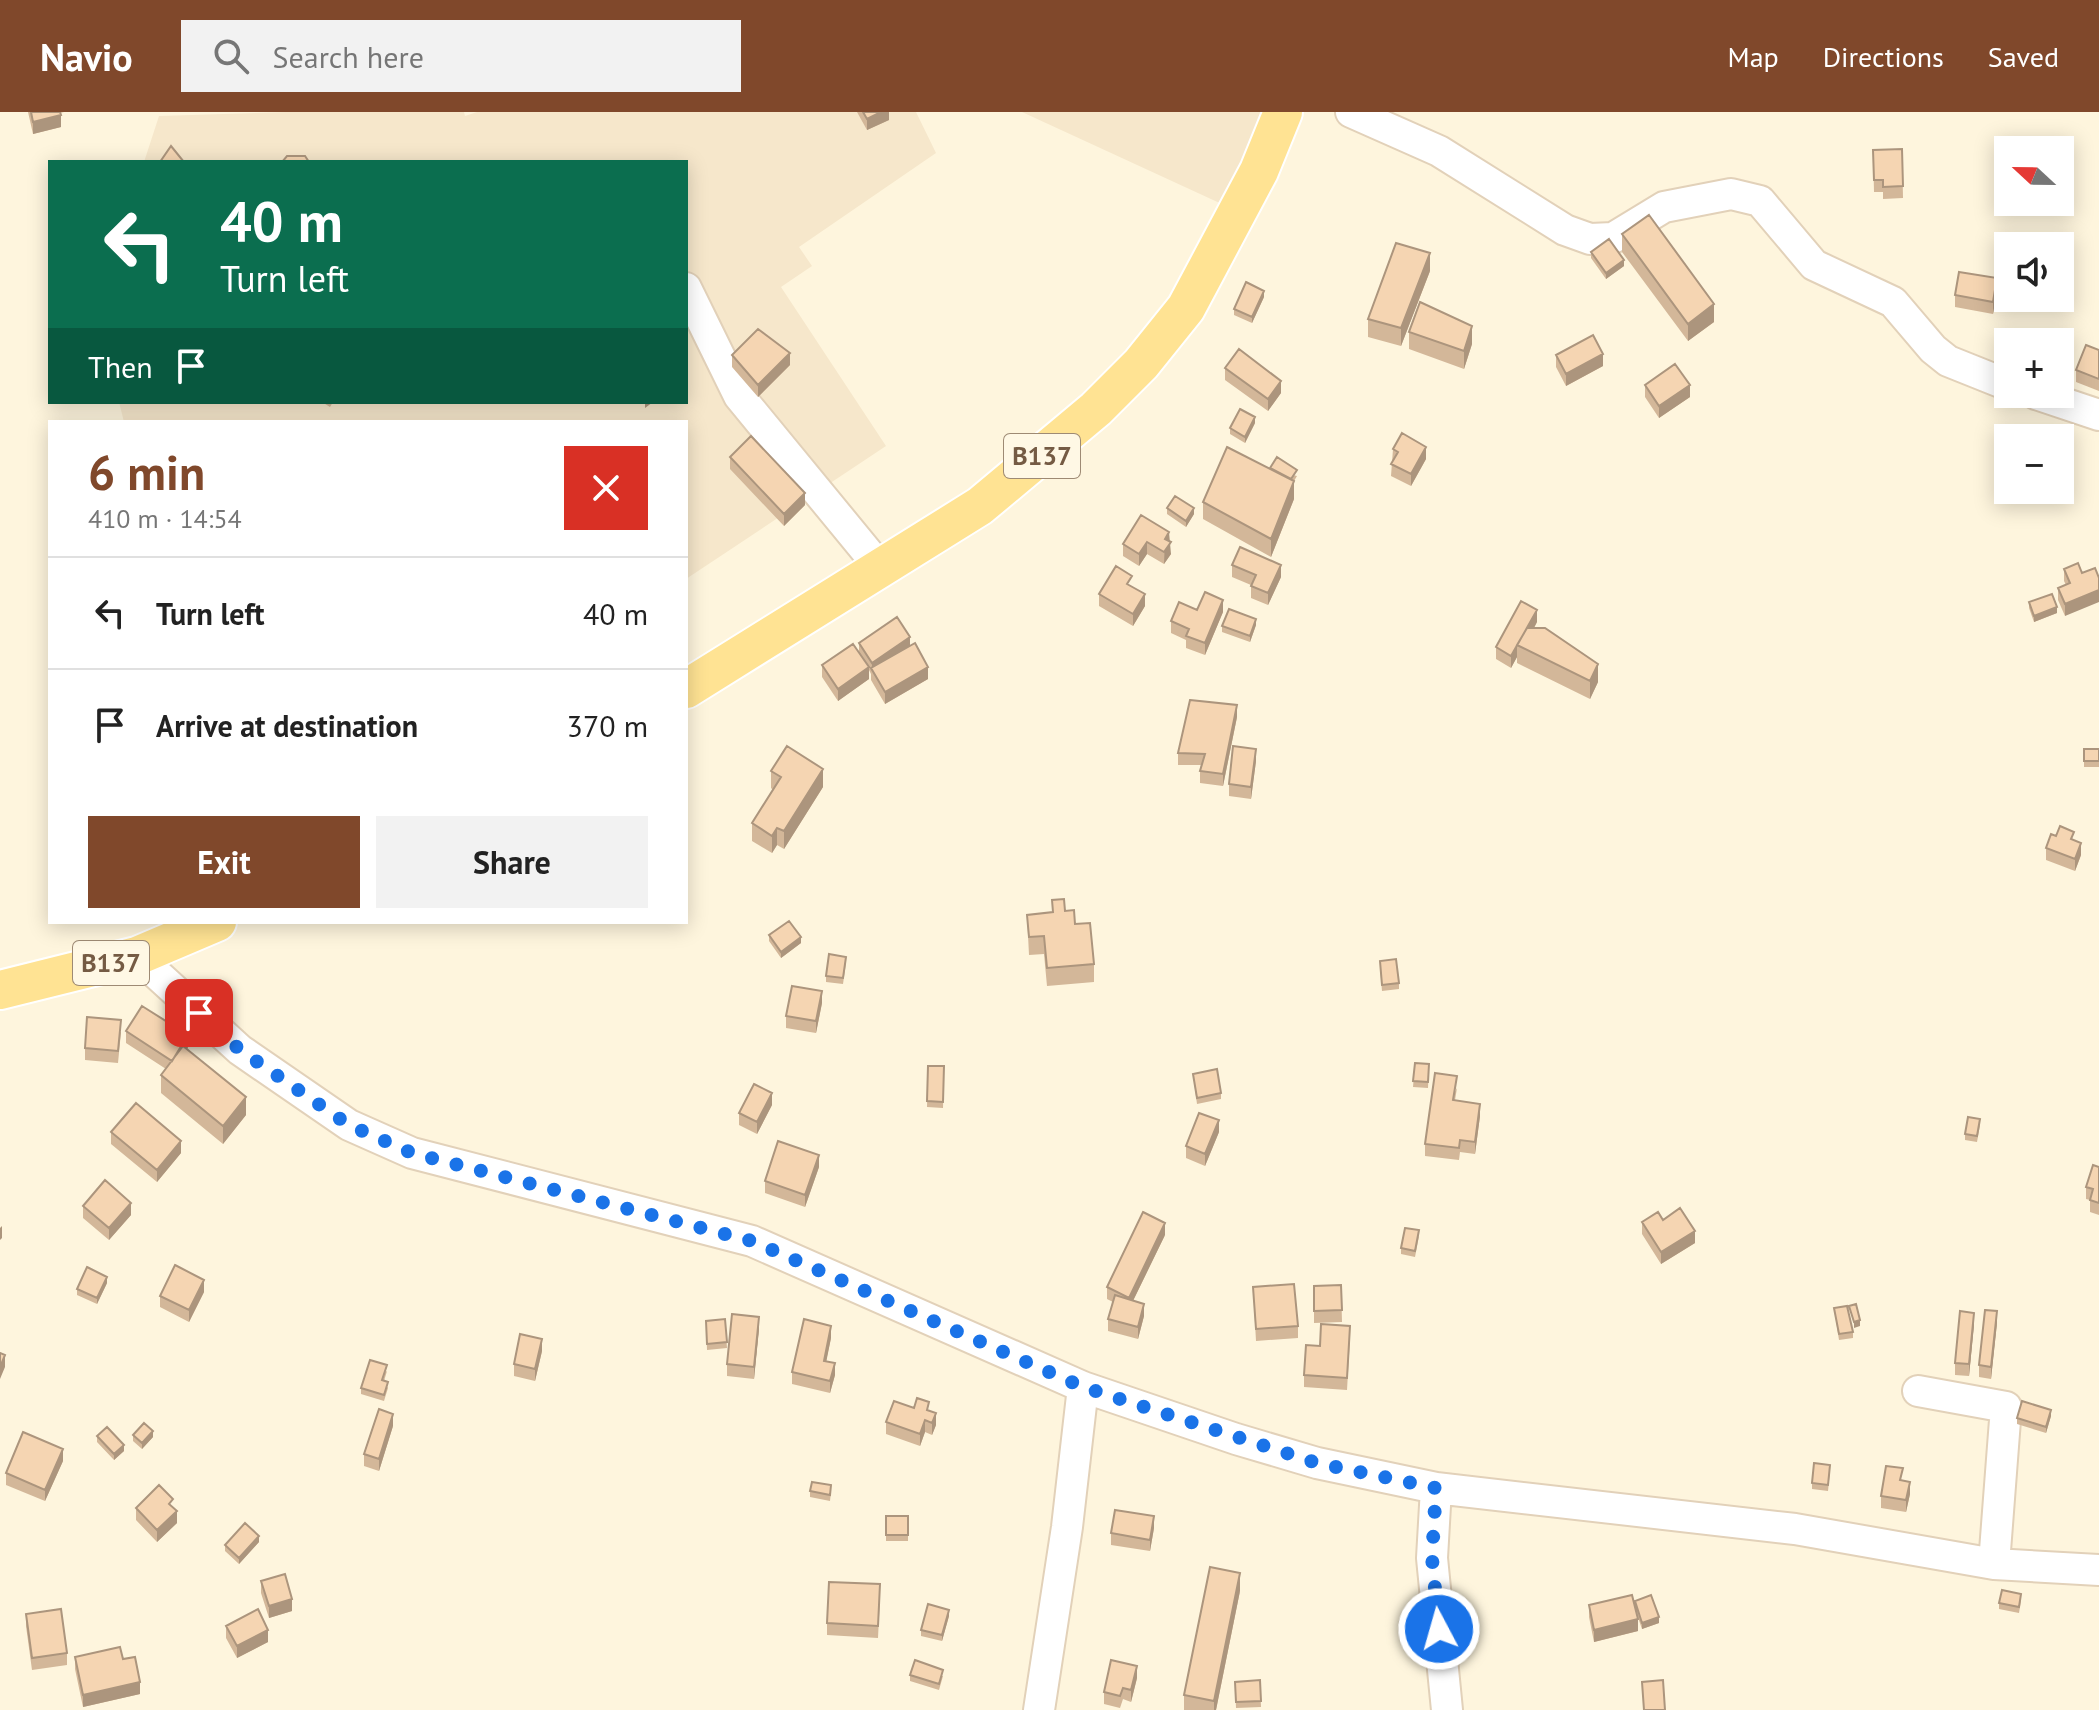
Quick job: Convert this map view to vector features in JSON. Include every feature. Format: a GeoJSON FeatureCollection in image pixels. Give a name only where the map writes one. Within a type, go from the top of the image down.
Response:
{"type":"FeatureCollection","features":[{"type":"Feature","properties":{"kind":"main road","name":"B137"},"geometry":{"type":"LineString","coordinates":[[688,688],[882,570],[980,506],[1053,447],[1141,364],[1186,308],[1259,171],[1283,112]]}},
{"type":"Feature","properties":{"kind":"main road","name":"B137"},"geometry":{"type":"LineString","coordinates":[[0,990],[137,956],[212,924]]}},
{"type":"Feature","properties":{"kind":"street"},"geometry":{"type":"LineString","coordinates":[[1351,112],[1439,151],[1565,230],[1590,239],[1613,238],[1664,207],[1731,194],[1760,201],[1814,265],[1893,302],[1933,349],[1948,361],[1994,379]]}},
{"type":"Feature","properties":{"kind":"street"},"geometry":{"type":"LineString","coordinates":[[688,292],[739,396],[882,570]]}},
{"type":"Feature","properties":{"kind":"street"},"geometry":{"type":"LineString","coordinates":[[2074,407],[2099,415]]}},
{"type":"Feature","properties":{"kind":"street"},"geometry":{"type":"LineString","coordinates":[[137,956],[240,1050],[349,1125],[412,1153],[752,1241],[1083,1387],[1317,1463],[1436,1488],[1795,1529],[1994,1564],[2099,1570]]}},
{"type":"Feature","properties":{"kind":"street"},"geometry":{"type":"LineString","coordinates":[[1039,1710],[1067,1527],[1083,1387]]}},
{"type":"Feature","properties":{"kind":"street"},"geometry":{"type":"LineString","coordinates":[[1918,1391],[2006,1407],[1994,1564]]}},
{"type":"Feature","properties":{"kind":"street"},"geometry":{"type":"LineString","coordinates":[[1436,1488],[1432,1558],[1447,1710]]}},
{"type":"Feature","properties":{"kind":"shaded area"},"geometry":{"type":"Polygon","coordinates":[[[286,112],[464,112],[465,116],[477,112],[916,112],[936,153],[799,247],[812,266],[781,287],[886,446],[688,578],[688,420],[124,420],[120,404],[688,404],[688,160],[145,160],[159,116],[286,112]]]}},
{"type":"Feature","properties":{"kind":"shaded area"},"geometry":{"type":"Polygon","coordinates":[[[1022,112],[1267,112],[1237,211],[1022,112]]]}},
{"type":"Feature","properties":{"kind":"building"},"geometry":{"type":"Polygon","coordinates":[[[31,112],[60,112],[61,115],[33,122],[31,112]]]}},
{"type":"Feature","properties":{"kind":"building"},"geometry":{"type":"Polygon","coordinates":[[[863,112],[881,112],[867,119],[863,112]]]}},
{"type":"Feature","properties":{"kind":"building"},"geometry":{"type":"Polygon","coordinates":[[[171,146],[182,160],[161,160],[171,146]]]}},
{"type":"Feature","properties":{"kind":"building"},"geometry":{"type":"Polygon","coordinates":[[[1902,149],[1903,186],[1883,187],[1883,180],[1874,180],[1873,150],[1902,149]]]}},
{"type":"Feature","properties":{"kind":"building"},"geometry":{"type":"Polygon","coordinates":[[[287,156],[305,156],[308,160],[284,160],[287,156]]]}},
{"type":"Feature","properties":{"kind":"building"},"geometry":{"type":"Polygon","coordinates":[[[1649,215],[1714,304],[1688,324],[1622,234],[1649,215]]]}},
{"type":"Feature","properties":{"kind":"building"},"geometry":{"type":"Polygon","coordinates":[[[1609,239],[1624,260],[1606,273],[1591,252],[1609,239]]]}},
{"type":"Feature","properties":{"kind":"building"},"geometry":{"type":"Polygon","coordinates":[[[1396,243],[1430,253],[1401,328],[1368,319],[1396,243]]]}},
{"type":"Feature","properties":{"kind":"building"},"geometry":{"type":"Polygon","coordinates":[[[1959,272],[1994,278],[1993,302],[1955,295],[1959,272]]]}},
{"type":"Feature","properties":{"kind":"building"},"geometry":{"type":"Polygon","coordinates":[[[1246,282],[1264,291],[1252,317],[1234,309],[1246,282]]]}},
{"type":"Feature","properties":{"kind":"building"},"geometry":{"type":"Polygon","coordinates":[[[1420,302],[1472,326],[1464,351],[1409,332],[1420,302]]]}},
{"type":"Feature","properties":{"kind":"building"},"geometry":{"type":"Polygon","coordinates":[[[758,329],[790,353],[758,385],[732,355],[758,329]]]}},
{"type":"Feature","properties":{"kind":"building"},"geometry":{"type":"Polygon","coordinates":[[[1593,335],[1603,354],[1566,374],[1556,355],[1593,335]]]}},
{"type":"Feature","properties":{"kind":"building"},"geometry":{"type":"Polygon","coordinates":[[[2086,345],[2099,350],[2099,379],[2076,370],[2086,345]]]}},
{"type":"Feature","properties":{"kind":"building"},"geometry":{"type":"Polygon","coordinates":[[[1239,349],[1281,381],[1268,399],[1225,368],[1239,349]]]}},
{"type":"Feature","properties":{"kind":"building"},"geometry":{"type":"Polygon","coordinates":[[[1675,364],[1690,385],[1659,406],[1645,385],[1675,364]]]}},
{"type":"Feature","properties":{"kind":"building"},"geometry":{"type":"Polygon","coordinates":[[[1240,409],[1255,417],[1245,437],[1230,428],[1240,409]]]}},
{"type":"Feature","properties":{"kind":"building"},"geometry":{"type":"Polygon","coordinates":[[[1402,433],[1426,447],[1411,474],[1391,464],[1398,452],[1393,449],[1402,433]]]}},
{"type":"Feature","properties":{"kind":"building"},"geometry":{"type":"Polygon","coordinates":[[[751,436],[805,493],[784,514],[730,457],[751,436]]]}},
{"type":"Feature","properties":{"kind":"building"},"geometry":{"type":"Polygon","coordinates":[[[1227,447],[1294,481],[1271,539],[1203,502],[1227,447]]]}},
{"type":"Feature","properties":{"kind":"building"},"geometry":{"type":"Polygon","coordinates":[[[1277,457],[1297,470],[1291,479],[1270,468],[1277,457]]]}},
{"type":"Feature","properties":{"kind":"building"},"geometry":{"type":"Polygon","coordinates":[[[1175,496],[1194,508],[1186,521],[1167,508],[1175,496]]]}},
{"type":"Feature","properties":{"kind":"building"},"geometry":{"type":"Polygon","coordinates":[[[1141,515],[1169,532],[1165,539],[1171,542],[1164,552],[1147,542],[1139,554],[1123,544],[1141,515]]]}},
{"type":"Feature","properties":{"kind":"building"},"geometry":{"type":"Polygon","coordinates":[[[1240,547],[1281,565],[1268,593],[1251,586],[1256,575],[1232,565],[1240,547]]]}},
{"type":"Feature","properties":{"kind":"building"},"geometry":{"type":"Polygon","coordinates":[[[2078,563],[2082,573],[2095,568],[2099,590],[2065,604],[2058,588],[2070,583],[2064,569],[2078,563]]]}},
{"type":"Feature","properties":{"kind":"building"},"geometry":{"type":"Polygon","coordinates":[[[1116,566],[1132,576],[1127,584],[1145,594],[1133,614],[1099,594],[1116,566]]]}},
{"type":"Feature","properties":{"kind":"building"},"geometry":{"type":"Polygon","coordinates":[[[1205,592],[1223,600],[1205,643],[1186,636],[1189,629],[1171,621],[1179,602],[1197,610],[1205,592]]]}},
{"type":"Feature","properties":{"kind":"building"},"geometry":{"type":"Polygon","coordinates":[[[2052,594],[2057,607],[2034,616],[2029,602],[2052,594]]]}},
{"type":"Feature","properties":{"kind":"building"},"geometry":{"type":"Polygon","coordinates":[[[1521,601],[1537,610],[1511,656],[1496,647],[1521,601]]]}},
{"type":"Feature","properties":{"kind":"building"},"geometry":{"type":"Polygon","coordinates":[[[1229,609],[1256,619],[1250,636],[1222,626],[1229,609]]]}},
{"type":"Feature","properties":{"kind":"building"},"geometry":{"type":"Polygon","coordinates":[[[897,617],[910,637],[872,663],[859,643],[897,617]]]}},
{"type":"Feature","properties":{"kind":"building"},"geometry":{"type":"Polygon","coordinates":[[[1527,628],[1545,628],[1598,664],[1590,681],[1517,645],[1527,628]]]}},
{"type":"Feature","properties":{"kind":"building"},"geometry":{"type":"Polygon","coordinates":[[[915,643],[928,667],[885,692],[871,668],[915,643]]]}},
{"type":"Feature","properties":{"kind":"building"},"geometry":{"type":"Polygon","coordinates":[[[853,644],[869,667],[838,689],[822,665],[853,644]]]}},
{"type":"Feature","properties":{"kind":"building"},"geometry":{"type":"Polygon","coordinates":[[[1190,700],[1237,705],[1223,774],[1200,771],[1205,754],[1178,753],[1190,700]]]}},
{"type":"Feature","properties":{"kind":"building"},"geometry":{"type":"Polygon","coordinates":[[[787,746],[823,769],[784,831],[777,828],[772,836],[752,823],[781,777],[771,771],[787,746]]]}},
{"type":"Feature","properties":{"kind":"building"},"geometry":{"type":"Polygon","coordinates":[[[1233,746],[1256,749],[1251,787],[1229,784],[1233,746]]]}},
{"type":"Feature","properties":{"kind":"building"},"geometry":{"type":"Polygon","coordinates":[[[2084,749],[2099,749],[2099,761],[2084,761],[2084,749]]]}},
{"type":"Feature","properties":{"kind":"building"},"geometry":{"type":"Polygon","coordinates":[[[2060,826],[2074,832],[2071,839],[2081,843],[2075,859],[2046,848],[2051,834],[2056,836],[2060,826]]]}},
{"type":"Feature","properties":{"kind":"building"},"geometry":{"type":"Polygon","coordinates":[[[1064,899],[1065,911],[1074,910],[1075,924],[1090,923],[1094,964],[1047,968],[1044,936],[1029,937],[1027,915],[1053,912],[1052,900],[1064,899]]]}},
{"type":"Feature","properties":{"kind":"building"},"geometry":{"type":"Polygon","coordinates":[[[789,921],[801,937],[781,952],[769,935],[789,921]]]}},
{"type":"Feature","properties":{"kind":"building"},"geometry":{"type":"Polygon","coordinates":[[[829,954],[846,957],[843,978],[826,976],[829,954]]]}},
{"type":"Feature","properties":{"kind":"building"},"geometry":{"type":"Polygon","coordinates":[[[1396,959],[1399,983],[1382,985],[1380,961],[1396,959]]]}},
{"type":"Feature","properties":{"kind":"building"},"geometry":{"type":"Polygon","coordinates":[[[792,986],[822,991],[816,1021],[786,1016],[792,986]]]}},
{"type":"Feature","properties":{"kind":"building"},"geometry":{"type":"Polygon","coordinates":[[[142,1006],[188,1035],[172,1061],[126,1031],[142,1006]]]}},
{"type":"Feature","properties":{"kind":"building"},"geometry":{"type":"Polygon","coordinates":[[[87,1017],[121,1020],[118,1051],[85,1048],[87,1017]]]}},
{"type":"Feature","properties":{"kind":"building"},"geometry":{"type":"Polygon","coordinates":[[[183,1046],[246,1097],[223,1126],[161,1075],[183,1046]]]}},
{"type":"Feature","properties":{"kind":"building"},"geometry":{"type":"Polygon","coordinates":[[[1415,1063],[1429,1064],[1428,1082],[1413,1081],[1415,1063]]]}},
{"type":"Feature","properties":{"kind":"building"},"geometry":{"type":"Polygon","coordinates":[[[928,1066],[944,1066],[943,1102],[927,1101],[928,1066]]]}},
{"type":"Feature","properties":{"kind":"building"},"geometry":{"type":"Polygon","coordinates":[[[1217,1069],[1221,1093],[1197,1098],[1193,1074],[1217,1069]]]}},
{"type":"Feature","properties":{"kind":"building"},"geometry":{"type":"Polygon","coordinates":[[[1435,1073],[1457,1076],[1453,1100],[1480,1104],[1475,1142],[1460,1140],[1459,1148],[1425,1144],[1435,1073]]]}},
{"type":"Feature","properties":{"kind":"building"},"geometry":{"type":"Polygon","coordinates":[[[754,1084],[772,1093],[757,1122],[739,1113],[754,1084]]]}},
{"type":"Feature","properties":{"kind":"building"},"geometry":{"type":"Polygon","coordinates":[[[136,1103],[181,1141],[157,1170],[111,1132],[136,1103]]]}},
{"type":"Feature","properties":{"kind":"building"},"geometry":{"type":"Polygon","coordinates":[[[1199,1113],[1219,1120],[1205,1154],[1186,1146],[1199,1113]]]}},
{"type":"Feature","properties":{"kind":"building"},"geometry":{"type":"Polygon","coordinates":[[[1968,1117],[1980,1119],[1977,1136],[1965,1134],[1968,1117]]]}},
{"type":"Feature","properties":{"kind":"building"},"geometry":{"type":"Polygon","coordinates":[[[778,1141],[819,1155],[805,1195],[765,1181],[778,1141]]]}},
{"type":"Feature","properties":{"kind":"building"},"geometry":{"type":"Polygon","coordinates":[[[2093,1165],[2099,1167],[2099,1203],[2090,1200],[2093,1189],[2086,1187],[2093,1165]]]}},
{"type":"Feature","properties":{"kind":"building"},"geometry":{"type":"Polygon","coordinates":[[[105,1180],[131,1203],[109,1228],[83,1206],[105,1180]]]}},
{"type":"Feature","properties":{"kind":"building"},"geometry":{"type":"Polygon","coordinates":[[[1680,1208],[1695,1231],[1661,1252],[1642,1222],[1658,1212],[1663,1220],[1680,1208]]]}},
{"type":"Feature","properties":{"kind":"building"},"geometry":{"type":"Polygon","coordinates":[[[1143,1212],[1165,1223],[1129,1298],[1107,1287],[1143,1212]]]}},
{"type":"Feature","properties":{"kind":"building"},"geometry":{"type":"Polygon","coordinates":[[[1405,1228],[1419,1230],[1415,1251],[1401,1248],[1405,1228]]]}},
{"type":"Feature","properties":{"kind":"building"},"geometry":{"type":"Polygon","coordinates":[[[175,1265],[204,1280],[189,1310],[160,1296],[175,1265]]]}},
{"type":"Feature","properties":{"kind":"building"},"geometry":{"type":"Polygon","coordinates":[[[87,1267],[107,1277],[97,1298],[77,1289],[87,1267]]]}},
{"type":"Feature","properties":{"kind":"building"},"geometry":{"type":"Polygon","coordinates":[[[1294,1284],[1298,1326],[1256,1329],[1253,1287],[1294,1284]]]}},
{"type":"Feature","properties":{"kind":"building"},"geometry":{"type":"Polygon","coordinates":[[[1341,1285],[1342,1310],[1314,1311],[1314,1286],[1341,1285]]]}},
{"type":"Feature","properties":{"kind":"building"},"geometry":{"type":"Polygon","coordinates":[[[1115,1295],[1144,1304],[1138,1327],[1108,1319],[1115,1295]]]}},
{"type":"Feature","properties":{"kind":"building"},"geometry":{"type":"Polygon","coordinates":[[[1856,1304],[1860,1320],[1854,1322],[1849,1306],[1856,1304]]]}},
{"type":"Feature","properties":{"kind":"building"},"geometry":{"type":"Polygon","coordinates":[[[1847,1306],[1853,1332],[1839,1334],[1834,1308],[1847,1306]]]}},
{"type":"Feature","properties":{"kind":"building"},"geometry":{"type":"Polygon","coordinates":[[[1985,1310],[1997,1311],[1991,1367],[1979,1365],[1985,1310]]]}},
{"type":"Feature","properties":{"kind":"building"},"geometry":{"type":"Polygon","coordinates":[[[1960,1311],[1974,1313],[1969,1364],[1955,1363],[1960,1311]]]}},
{"type":"Feature","properties":{"kind":"building"},"geometry":{"type":"Polygon","coordinates":[[[732,1314],[759,1317],[754,1367],[727,1364],[732,1314]]]}},
{"type":"Feature","properties":{"kind":"building"},"geometry":{"type":"Polygon","coordinates":[[[725,1319],[727,1342],[707,1344],[706,1321],[725,1319]]]}},
{"type":"Feature","properties":{"kind":"building"},"geometry":{"type":"Polygon","coordinates":[[[804,1319],[831,1326],[824,1361],[835,1363],[830,1381],[792,1372],[804,1319]]]}},
{"type":"Feature","properties":{"kind":"building"},"geometry":{"type":"Polygon","coordinates":[[[1321,1324],[1350,1326],[1347,1378],[1304,1375],[1306,1345],[1320,1346],[1321,1324]]]}},
{"type":"Feature","properties":{"kind":"building"},"geometry":{"type":"Polygon","coordinates":[[[520,1334],[542,1339],[535,1369],[514,1364],[520,1334]]]}},
{"type":"Feature","properties":{"kind":"building"},"geometry":{"type":"Polygon","coordinates":[[[370,1360],[387,1365],[382,1380],[388,1382],[384,1395],[361,1388],[370,1360]]]}},
{"type":"Feature","properties":{"kind":"building"},"geometry":{"type":"Polygon","coordinates":[[[917,1398],[929,1402],[927,1410],[936,1413],[932,1423],[925,1420],[920,1434],[886,1422],[894,1401],[914,1408],[917,1398]]]}},
{"type":"Feature","properties":{"kind":"building"},"geometry":{"type":"Polygon","coordinates":[[[2022,1401],[2051,1410],[2046,1427],[2017,1418],[2022,1401]]]}},
{"type":"Feature","properties":{"kind":"building"},"geometry":{"type":"Polygon","coordinates":[[[379,1409],[393,1414],[379,1459],[364,1454],[379,1409]]]}},
{"type":"Feature","properties":{"kind":"building"},"geometry":{"type":"Polygon","coordinates":[[[144,1423],[153,1431],[142,1443],[133,1435],[144,1423]]]}},
{"type":"Feature","properties":{"kind":"building"},"geometry":{"type":"Polygon","coordinates":[[[107,1427],[124,1445],[114,1454],[97,1436],[107,1427]]]}},
{"type":"Feature","properties":{"kind":"building"},"geometry":{"type":"Polygon","coordinates":[[[23,1432],[63,1449],[45,1490],[6,1473],[23,1432]]]}},
{"type":"Feature","properties":{"kind":"building"},"geometry":{"type":"Polygon","coordinates":[[[1814,1463],[1830,1465],[1828,1485],[1812,1483],[1814,1463]]]}},
{"type":"Feature","properties":{"kind":"building"},"geometry":{"type":"Polygon","coordinates":[[[1886,1466],[1903,1468],[1900,1480],[1910,1482],[1906,1500],[1881,1496],[1886,1466]]]}},
{"type":"Feature","properties":{"kind":"building"},"geometry":{"type":"Polygon","coordinates":[[[812,1482],[831,1485],[830,1495],[810,1491],[812,1482]]]}},
{"type":"Feature","properties":{"kind":"building"},"geometry":{"type":"Polygon","coordinates":[[[159,1485],[173,1499],[169,1504],[177,1511],[157,1530],[136,1508],[159,1485]]]}},
{"type":"Feature","properties":{"kind":"building"},"geometry":{"type":"Polygon","coordinates":[[[1115,1510],[1154,1516],[1150,1540],[1111,1533],[1115,1510]]]}},
{"type":"Feature","properties":{"kind":"building"},"geometry":{"type":"Polygon","coordinates":[[[886,1516],[908,1516],[908,1535],[886,1535],[886,1516]]]}},
{"type":"Feature","properties":{"kind":"building"},"geometry":{"type":"Polygon","coordinates":[[[245,1523],[259,1536],[239,1558],[225,1545],[245,1523]]]}},
{"type":"Feature","properties":{"kind":"building"},"geometry":{"type":"Polygon","coordinates":[[[1210,1567],[1240,1573],[1214,1701],[1184,1695],[1210,1567]]]}},
{"type":"Feature","properties":{"kind":"building"},"geometry":{"type":"Polygon","coordinates":[[[285,1574],[292,1599],[269,1606],[261,1581],[285,1574]]]}},
{"type":"Feature","properties":{"kind":"building"},"geometry":{"type":"Polygon","coordinates":[[[829,1582],[880,1584],[878,1626],[827,1623],[829,1582]]]}},
{"type":"Feature","properties":{"kind":"building"},"geometry":{"type":"Polygon","coordinates":[[[2002,1590],[2021,1594],[2019,1607],[1999,1603],[2002,1590]]]}},
{"type":"Feature","properties":{"kind":"building"},"geometry":{"type":"Polygon","coordinates":[[[1632,1595],[1638,1619],[1594,1630],[1589,1605],[1632,1595]]]}},
{"type":"Feature","properties":{"kind":"building"},"geometry":{"type":"Polygon","coordinates":[[[1651,1595],[1659,1617],[1642,1623],[1635,1601],[1651,1595]]]}},
{"type":"Feature","properties":{"kind":"building"},"geometry":{"type":"Polygon","coordinates":[[[928,1604],[949,1610],[942,1635],[921,1630],[928,1604]]]}},
{"type":"Feature","properties":{"kind":"building"},"geometry":{"type":"Polygon","coordinates":[[[61,1609],[67,1653],[32,1658],[26,1614],[61,1609]]]}},
{"type":"Feature","properties":{"kind":"building"},"geometry":{"type":"Polygon","coordinates":[[[258,1609],[268,1630],[237,1646],[226,1626],[258,1609]]]}},
{"type":"Feature","properties":{"kind":"building"},"geometry":{"type":"Polygon","coordinates":[[[120,1647],[123,1659],[135,1657],[140,1682],[83,1695],[75,1657],[120,1647]]]}},
{"type":"Feature","properties":{"kind":"building"},"geometry":{"type":"Polygon","coordinates":[[[915,1660],[943,1670],[939,1684],[910,1675],[915,1660]]]}},
{"type":"Feature","properties":{"kind":"building"},"geometry":{"type":"Polygon","coordinates":[[[1111,1660],[1137,1666],[1131,1690],[1123,1688],[1120,1696],[1104,1692],[1111,1660]]]}},
{"type":"Feature","properties":{"kind":"building"},"geometry":{"type":"Polygon","coordinates":[[[1260,1680],[1261,1701],[1236,1702],[1235,1682],[1260,1680]]]}},
{"type":"Feature","properties":{"kind":"building"},"geometry":{"type":"Polygon","coordinates":[[[1663,1680],[1665,1710],[1644,1710],[1642,1682],[1663,1680]]]}},
{"type":"Feature","properties":{"kind":"route"},"geometry":{"type":"LineString","coordinates":[[199,1013],[240,1050],[349,1125],[412,1153],[580,1194],[752,1241],[1083,1387],[1317,1463],[1436,1488],[1432,1558],[1439,1629]]}}]}
